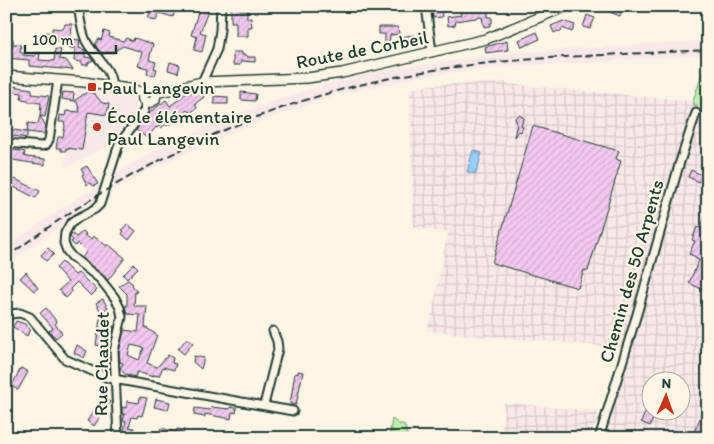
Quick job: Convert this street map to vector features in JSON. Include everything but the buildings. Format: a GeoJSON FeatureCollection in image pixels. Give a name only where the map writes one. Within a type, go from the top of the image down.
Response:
{"type":"FeatureCollection","features":[{"type":"Feature","properties":{"kind":"main road","name":"Route de Corbeil"},"geometry":{"type":"LineString","coordinates":[[156,93],[202,82],[307,78],[342,73],[486,39],[567,6]]}},
{"type":"Feature","properties":{"kind":"main road"},"geometry":{"type":"LineString","coordinates":[[6,76],[58,80],[135,90],[142,93]]}},
{"type":"Feature","properties":{"kind":"main road"},"geometry":{"type":"LineString","coordinates":[[149,88],[153,89],[156,93],[156,98],[153,102],[146,102],[142,98],[142,93],[149,88]]}},
{"type":"Feature","properties":{"kind":"street"},"geometry":{"type":"LineString","coordinates":[[78,6],[85,39],[92,52],[110,74],[111,87]]}},
{"type":"Feature","properties":{"kind":"street"},"geometry":{"type":"LineString","coordinates":[[202,82],[217,49],[221,6]]}},
{"type":"Feature","properties":{"kind":"street"},"geometry":{"type":"LineString","coordinates":[[426,6],[432,52]]}},
{"type":"Feature","properties":{"kind":"street"},"geometry":{"type":"LineString","coordinates":[[6,143],[46,145],[49,140],[58,80]]}},
{"type":"Feature","properties":{"kind":"street","name":"Rue Chaudet"},"geometry":{"type":"LineString","coordinates":[[118,438],[114,352],[122,317],[118,303],[100,278],[72,257],[64,243],[65,233],[70,224],[100,204],[119,144],[144,111],[146,102]]}},
{"type":"Feature","properties":{"kind":"street","name":"Chemin des 50 Arpents"},"geometry":{"type":"LineString","coordinates":[[599,438],[637,314],[681,158],[696,113]]}},
{"type":"Feature","properties":{"kind":"street"},"geometry":{"type":"LineString","coordinates":[[6,317],[10,314],[20,313],[30,317],[65,359],[115,379],[293,411]]}},
{"type":"Feature","properties":{"kind":"street"},"geometry":{"type":"LineString","coordinates":[[264,405],[278,350],[277,340],[273,331]]}},
{"type":"Feature","properties":{"kind":"shaded area"},"geometry":{"type":"Polygon","coordinates":[[[708,40],[708,55],[494,68],[426,76],[333,96],[245,127],[155,167],[111,192],[115,173],[160,148],[216,123],[273,101],[334,82],[396,68],[511,53],[708,40]]]}},
{"type":"Feature","properties":{"kind":"shaded area"},"geometry":{"type":"Polygon","coordinates":[[[505,82],[507,84],[693,101],[694,105],[704,106],[708,110],[708,438],[596,438],[606,400],[626,348],[426,331],[431,318],[448,232],[413,228],[410,89],[431,85],[505,82]]]}},
{"type":"Feature","properties":{"kind":"shaded area","name":"École élémentaire Paul Langevin"},"geometry":{"type":"Polygon","coordinates":[[[76,87],[133,97],[136,105],[133,114],[112,144],[65,168],[76,87]]]}},
{"type":"Feature","properties":{"kind":"shaded area"},"geometry":{"type":"Polygon","coordinates":[[[101,184],[100,196],[6,266],[6,247],[57,211],[101,184]]]}},
{"type":"Feature","properties":{"kind":"shaded area"},"geometry":{"type":"Polygon","coordinates":[[[504,403],[599,411],[591,438],[501,438],[504,403]]]}},
{"type":"Feature","properties":{"kind":"green space"},"geometry":{"type":"Polygon","coordinates":[[[708,56],[708,110],[704,106],[694,105],[693,101],[708,56]]]}},
{"type":"Feature","properties":{"kind":"green space"},"geometry":{"type":"Polygon","coordinates":[[[392,419],[399,424],[404,424],[408,438],[389,438],[392,419]]]}},
{"type":"Feature","properties":{"kind":"water"},"geometry":{"type":"Polygon","coordinates":[[[473,150],[482,153],[476,174],[467,172],[473,150]]]}},
{"type":"Feature","properties":{"kind":"railway"},"geometry":{"type":"LineString","coordinates":[[6,258],[106,190],[158,161],[211,136],[266,114],[323,95],[381,80],[441,69],[507,61],[708,50]]}},
{"type":"Feature","properties":{"kind":"place","name":"Paul Langevin"},"geometry":{"type":"Point","coordinates":[92,87]}},
{"type":"Feature","properties":{"kind":"place","name":"École élémentaire Paul Langevin"},"geometry":{"type":"Point","coordinates":[97,127]}}]}
